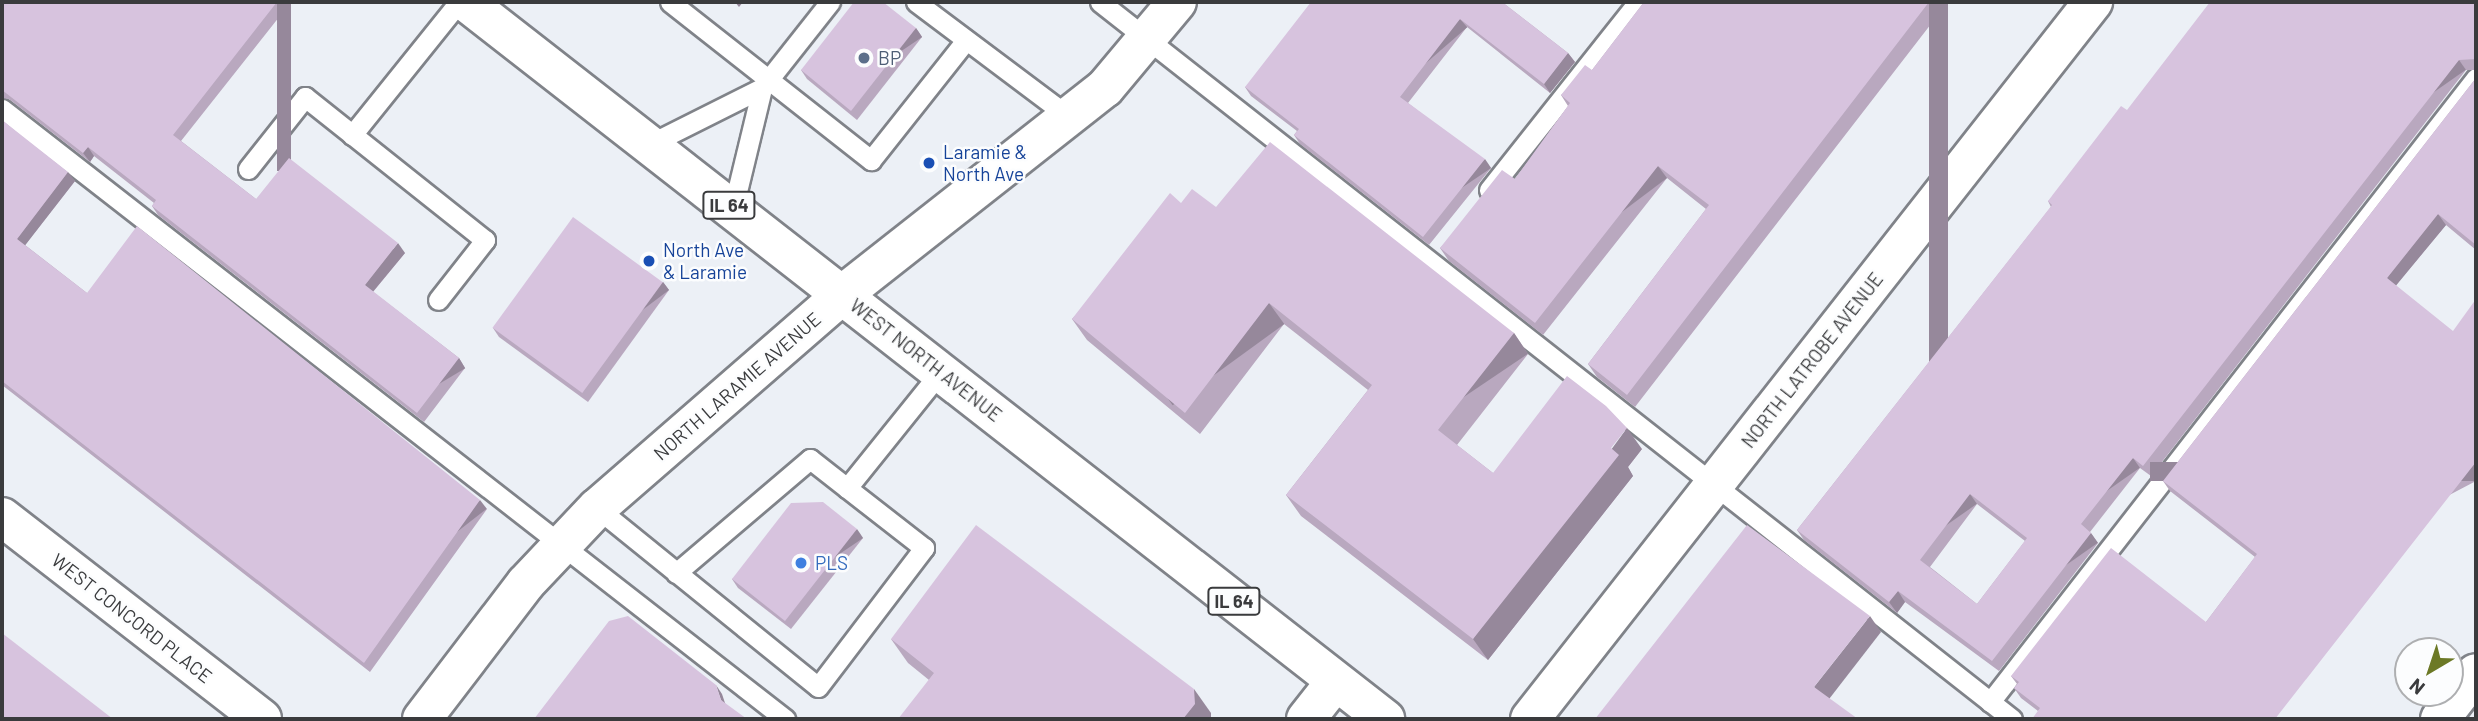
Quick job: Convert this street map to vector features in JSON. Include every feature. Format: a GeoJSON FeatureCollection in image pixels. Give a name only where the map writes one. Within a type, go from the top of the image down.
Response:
{"type":"FeatureCollection","features":[{"type":"Feature","properties":{"kind":"street","name":"WEST NORTH AVENUE"},"geometry":{"type":"LineString","coordinates":[[466,2],[1385,719]]}},
{"type":"Feature","properties":{"kind":"street","name":"NORTH LARAMIE AVENUE"},"geometry":{"type":"LineString","coordinates":[[422,719],[562,545],[597,508],[843,294],[1069,117],[1147,39],[1177,2]]}},
{"type":"Feature","properties":{"kind":"street","name":"NORTH LATROBE AVENUE"},"geometry":{"type":"LineString","coordinates":[[1530,719],[2093,2]]}},
{"type":"Feature","properties":{"kind":"street","name":"WEST CONCORD PLACE"},"geometry":{"type":"LineString","coordinates":[[2,516],[262,719]]}},
{"type":"Feature","properties":{"kind":"street"},"geometry":{"type":"LineString","coordinates":[[2440,719],[2476,673]]}},
{"type":"Feature","properties":{"kind":"street"},"geometry":{"type":"LineString","coordinates":[[1306,719],[1336,681]]}},
{"type":"Feature","properties":{"kind":"lane"},"geometry":{"type":"LineString","coordinates":[[352,135],[459,2]]}},
{"type":"Feature","properties":{"kind":"lane"},"geometry":{"type":"LineString","coordinates":[[670,2],[764,85],[871,160],[967,40]]}},
{"type":"Feature","properties":{"kind":"lane"},"geometry":{"type":"LineString","coordinates":[[650,144],[764,85],[830,2]]}},
{"type":"Feature","properties":{"kind":"lane"},"geometry":{"type":"LineString","coordinates":[[916,2],[1069,117]]}},
{"type":"Feature","properties":{"kind":"lane"},"geometry":{"type":"LineString","coordinates":[[1100,2],[2012,719]]}},
{"type":"Feature","properties":{"kind":"lane"},"geometry":{"type":"LineString","coordinates":[[1475,208],[1638,2]]}},
{"type":"Feature","properties":{"kind":"lane"},"geometry":{"type":"LineString","coordinates":[[1990,702],[2476,78]]}},
{"type":"Feature","properties":{"kind":"lane"},"geometry":{"type":"LineString","coordinates":[[733,208],[764,85]]}},
{"type":"Feature","properties":{"kind":"lane"},"geometry":{"type":"LineString","coordinates":[[248,169],[305,97],[485,240],[438,300]]}},
{"type":"Feature","properties":{"kind":"lane"},"geometry":{"type":"LineString","coordinates":[[2,109],[785,719]]}},
{"type":"Feature","properties":{"kind":"lane"},"geometry":{"type":"LineString","coordinates":[[1432,262],[1449,241]]}},
{"type":"Feature","properties":{"kind":"lane"},"geometry":{"type":"LineString","coordinates":[[846,488],[941,371]]}},
{"type":"Feature","properties":{"kind":"lane"},"geometry":{"type":"LineString","coordinates":[[597,508],[676,573],[818,687],[924,548],[810,459],[676,573]]}},
{"type":"Feature","properties":{"kind":"building"},"geometry":{"type":"Polygon","coordinates":[[[2,2],[277,2],[173,135],[256,199],[289,158],[398,243],[365,285],[459,358],[417,413],[152,206],[156,200],[88,147],[83,153],[2,90],[2,2]]]}},
{"type":"Feature","properties":{"kind":"building","name":"BP"},"geometry":{"type":"Polygon","coordinates":[[[854,2],[883,2],[916,28],[851,111],[801,70],[854,2]]]}},
{"type":"Feature","properties":{"kind":"building"},"geometry":{"type":"Polygon","coordinates":[[[1311,2],[1502,2],[1568,53],[1544,84],[1460,19],[1400,97],[1485,159],[1423,237],[1294,135],[1299,129],[1245,87],[1311,2]]]}},
{"type":"Feature","properties":{"kind":"building"},"geometry":{"type":"Polygon","coordinates":[[[1644,2],[1929,2],[1627,395],[1588,364],[1709,205],[1658,166],[1535,323],[1440,248],[1502,170],[1515,179],[1570,103],[1561,95],[1585,65],[1592,70],[1644,2]]]}},
{"type":"Feature","properties":{"kind":"building"},"geometry":{"type":"Polygon","coordinates":[[[2210,2],[2476,2],[2476,59],[2459,60],[2143,466],[2133,458],[2081,524],[2091,533],[1992,661],[1898,591],[1889,602],[1797,530],[2052,205],[2048,201],[2121,106],[2127,110],[2210,2]],[[1970,494],[1920,560],[1977,604],[2027,538],[1970,494]]]}},
{"type":"Feature","properties":{"kind":"building"},"geometry":{"type":"Polygon","coordinates":[[[2476,78],[2476,245],[2438,214],[2387,278],[2453,331],[2476,299],[2476,462],[2275,719],[2032,719],[2040,708],[2014,688],[2019,682],[2011,676],[2111,548],[2206,622],[2257,554],[2163,481],[2476,78]]]}},
{"type":"Feature","properties":{"kind":"building"},"geometry":{"type":"Polygon","coordinates":[[[2,120],[68,172],[17,239],[87,293],[137,226],[480,500],[364,663],[2,381],[2,120]]]}},
{"type":"Feature","properties":{"kind":"building"},"geometry":{"type":"Polygon","coordinates":[[[1270,142],[1514,333],[1438,430],[1493,473],[1567,376],[1606,406],[1627,428],[1611,448],[1619,455],[1473,639],[1286,495],[1372,385],[1269,303],[1185,413],[1072,319],[1170,193],[1181,203],[1192,189],[1216,207],[1270,142]]]}},
{"type":"Feature","properties":{"kind":"building"},"geometry":{"type":"Polygon","coordinates":[[[573,217],[663,282],[582,393],[492,328],[573,217]]]}},
{"type":"Feature","properties":{"kind":"building","name":"PLS"},"geometry":{"type":"Polygon","coordinates":[[[823,502],[857,529],[785,621],[732,579],[791,503],[823,502]]]}},
{"type":"Feature","properties":{"kind":"building"},"geometry":{"type":"Polygon","coordinates":[[[976,525],[1194,689],[1195,704],[1183,719],[898,719],[934,673],[891,639],[976,525]]]}},
{"type":"Feature","properties":{"kind":"building"},"geometry":{"type":"Polygon","coordinates":[[[1747,525],[1870,616],[1814,687],[1858,719],[1595,719],[1747,525]]]}},
{"type":"Feature","properties":{"kind":"building"},"geometry":{"type":"Polygon","coordinates":[[[628,616],[716,685],[721,700],[747,719],[534,719],[609,621],[628,616]]]}},
{"type":"Feature","properties":{"kind":"building"},"geometry":{"type":"Polygon","coordinates":[[[2,633],[113,719],[2,719],[2,633]]]}},
{"type":"Feature","properties":{"kind":"place","name":"BP"},"geometry":{"type":"Point","coordinates":[864,58]}},
{"type":"Feature","properties":{"kind":"place","name":"Laramie & North Ave"},"geometry":{"type":"Point","coordinates":[929,163]}},
{"type":"Feature","properties":{"kind":"place","name":"North Ave & Laramie"},"geometry":{"type":"Point","coordinates":[649,261]}},
{"type":"Feature","properties":{"kind":"place","name":"PLS"},"geometry":{"type":"Point","coordinates":[801,563]}}]}
